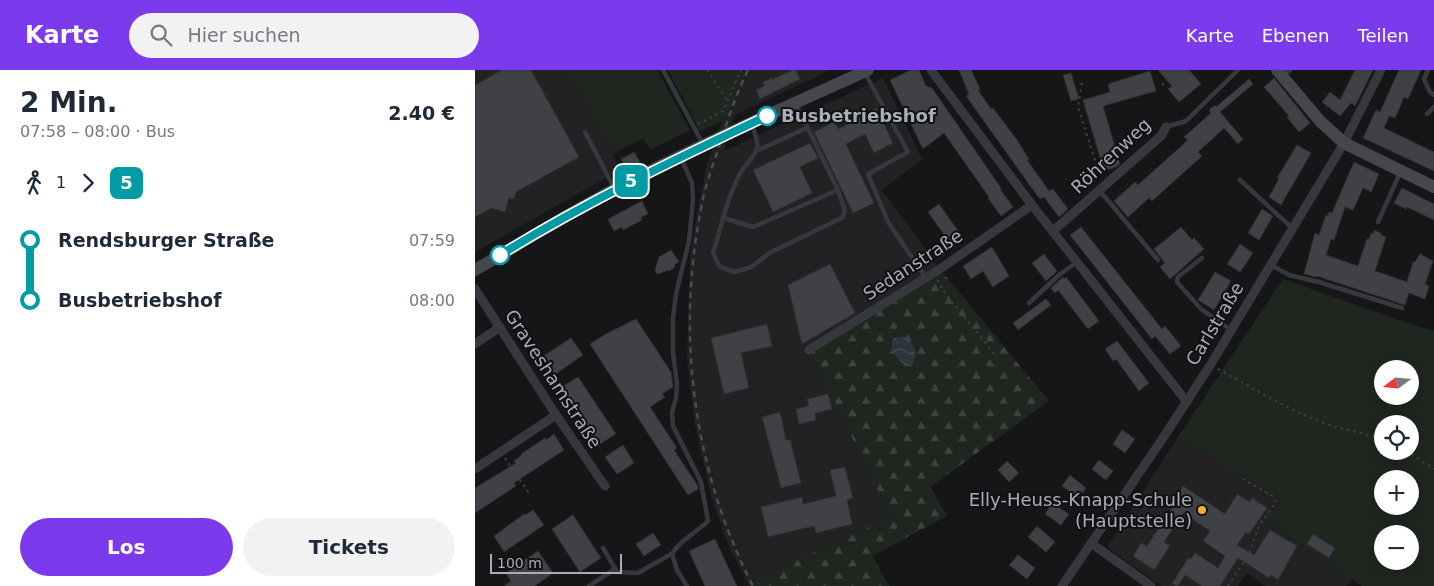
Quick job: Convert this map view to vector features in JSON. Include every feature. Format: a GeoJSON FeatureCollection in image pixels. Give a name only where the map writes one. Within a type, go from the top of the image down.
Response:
{"type":"FeatureCollection","features":[{"type":"Feature","properties":{"kind":"street"},"geometry":{"type":"LineString","coordinates":[[931,70],[1032,205],[1187,402]]}},
{"type":"Feature","properties":{"kind":"street","name":"Carlstraße"},"geometry":{"type":"LineString","coordinates":[[1062,586],[1211,364],[1344,142],[1381,70]]}},
{"type":"Feature","properties":{"kind":"street"},"geometry":{"type":"LineString","coordinates":[[475,270],[548,226],[615,189],[680,156],[866,71]]}},
{"type":"Feature","properties":{"kind":"street"},"geometry":{"type":"LineString","coordinates":[[1283,72],[1321,121],[1344,142],[1434,187]]}},
{"type":"Feature","properties":{"kind":"street","name":"Röhrenweg"},"geometry":{"type":"LineString","coordinates":[[1053,232],[1161,136],[1166,127]]}},
{"type":"Feature","properties":{"kind":"street","name":"Sedanstraße"},"geometry":{"type":"LineString","coordinates":[[809,350],[929,276],[1032,205]]}},
{"type":"Feature","properties":{"kind":"street","name":"Graveshamstraße"},"geometry":{"type":"LineString","coordinates":[[475,289],[556,415],[605,486]]}},
{"type":"Feature","properties":{"kind":"street"},"geometry":{"type":"LineString","coordinates":[[475,344],[500,327]]}},
{"type":"Feature","properties":{"kind":"street"},"geometry":{"type":"LineString","coordinates":[[475,469],[556,415]]}},
{"type":"Feature","properties":{"kind":"street"},"geometry":{"type":"LineString","coordinates":[[1091,543],[1151,586]]}},
{"type":"Feature","properties":{"kind":"lane"},"geometry":{"type":"LineString","coordinates":[[663,70],[703,146]]}},
{"type":"Feature","properties":{"kind":"lane","name":"Röhrenweg"},"geometry":{"type":"LineString","coordinates":[[1166,127],[1186,121],[1238,70]]}},
{"type":"Feature","properties":{"kind":"lane"},"geometry":{"type":"LineString","coordinates":[[1428,70],[1424,79],[1430,92],[1434,95]]}},
{"type":"Feature","properties":{"kind":"lane"},"geometry":{"type":"LineString","coordinates":[[866,71],[908,152],[868,174],[888,222],[929,276]]}},
{"type":"Feature","properties":{"kind":"lane"},"geometry":{"type":"LineString","coordinates":[[795,103],[838,190],[845,211],[842,218],[771,252],[751,267],[735,272],[720,268],[713,252],[733,190],[741,173],[757,151],[807,128]]}},
{"type":"Feature","properties":{"kind":"lane"},"geometry":{"type":"LineString","coordinates":[[1427,114],[1434,107]]}},
{"type":"Feature","properties":{"kind":"lane"},"geometry":{"type":"LineString","coordinates":[[752,123],[757,151]]}},
{"type":"Feature","properties":{"kind":"lane"},"geometry":{"type":"LineString","coordinates":[[585,132],[615,189]]}},
{"type":"Feature","properties":{"kind":"lane"},"geometry":{"type":"LineString","coordinates":[[603,548],[617,572],[638,573],[673,552],[677,546],[697,532],[708,521],[701,482],[673,426],[672,412],[677,384],[673,353],[673,318],[676,294],[689,241],[693,200],[692,183],[680,156]]}},
{"type":"Feature","properties":{"kind":"lane"},"geometry":{"type":"LineString","coordinates":[[1378,222],[1401,172]]}},
{"type":"Feature","properties":{"kind":"lane"},"geometry":{"type":"LineString","coordinates":[[1240,180],[1293,229]]}},
{"type":"Feature","properties":{"kind":"lane"},"geometry":{"type":"LineString","coordinates":[[724,218],[753,226],[838,190]]}},
{"type":"Feature","properties":{"kind":"lane"},"geometry":{"type":"LineString","coordinates":[[1100,190],[1158,260]]}},
{"type":"Feature","properties":{"kind":"lane"},"geometry":{"type":"LineString","coordinates":[[1202,258],[1178,278],[1177,282],[1201,309],[1231,330]]}},
{"type":"Feature","properties":{"kind":"lane"},"geometry":{"type":"LineString","coordinates":[[1029,303],[1059,275],[1077,262]]}},
{"type":"Feature","properties":{"kind":"lane"},"geometry":{"type":"LineString","coordinates":[[1271,265],[1289,275],[1319,282],[1402,308]]}},
{"type":"Feature","properties":{"kind":"lane"},"geometry":{"type":"LineString","coordinates":[[673,552],[677,570],[687,586]]}},
{"type":"Feature","properties":{"kind":"lane"},"geometry":{"type":"LineString","coordinates":[[589,586],[615,569]]}},
{"type":"Feature","properties":{"kind":"path"},"geometry":{"type":"LineString","coordinates":[[707,70],[727,100]]}},
{"type":"Feature","properties":{"kind":"path"},"geometry":{"type":"LineString","coordinates":[[694,126],[723,110],[741,70]]}},
{"type":"Feature","properties":{"kind":"path"},"geometry":{"type":"LineString","coordinates":[[1162,85],[1175,74],[1179,80]]}},
{"type":"Feature","properties":{"kind":"path"},"geometry":{"type":"LineString","coordinates":[[1083,84],[1079,107],[1099,173],[1109,182]]}},
{"type":"Feature","properties":{"kind":"path"},"geometry":{"type":"LineString","coordinates":[[929,276],[997,357]]}},
{"type":"Feature","properties":{"kind":"path"},"geometry":{"type":"LineString","coordinates":[[1211,364],[1276,402],[1303,415],[1346,431],[1359,432],[1374,437]]}},
{"type":"Feature","properties":{"kind":"path"},"geometry":{"type":"LineString","coordinates":[[1419,459],[1434,469]]}},
{"type":"Feature","properties":{"kind":"path"},"geometry":{"type":"LineString","coordinates":[[506,460],[529,493]]}},
{"type":"Feature","properties":{"kind":"path"},"geometry":{"type":"LineString","coordinates":[[1228,586],[1249,554],[1259,526],[1276,502],[1274,497],[1243,479]]}},
{"type":"Feature","properties":{"kind":"shaded area"},"geometry":{"type":"Polygon","coordinates":[[[475,70],[565,70],[613,154],[620,170],[475,252],[475,70]]]}},
{"type":"Feature","properties":{"kind":"shaded area"},"geometry":{"type":"Polygon","coordinates":[[[743,70],[831,70],[735,115],[724,151],[883,78],[922,159],[882,190],[940,269],[809,350],[891,517],[755,580],[758,586],[749,586],[728,545],[711,496],[694,421],[687,359],[690,254],[701,193],[708,161],[728,104],[743,70]]]}},
{"type":"Feature","properties":{"kind":"shaded area","name":"Elly-Heuss-Knapp-Schule (Hauptstelle)"},"geometry":{"type":"Polygon","coordinates":[[[1178,437],[1281,499],[1267,521],[1352,579],[1347,586],[1265,586],[1247,573],[1238,586],[1161,586],[1107,547],[1178,437]]]}},
{"type":"Feature","properties":{"kind":"green space"},"geometry":{"type":"Polygon","coordinates":[[[565,70],[657,70],[690,130],[650,150],[643,138],[613,154],[565,70]]]}},
{"type":"Feature","properties":{"kind":"green space"},"geometry":{"type":"Polygon","coordinates":[[[668,70],[743,70],[723,121],[700,131],[668,70]]]}},
{"type":"Feature","properties":{"kind":"green space"},"geometry":{"type":"Polygon","coordinates":[[[940,269],[1049,401],[930,487],[947,516],[872,556],[889,586],[758,586],[755,580],[891,517],[809,350],[940,269]]]}},
{"type":"Feature","properties":{"kind":"green space"},"geometry":{"type":"Polygon","coordinates":[[[1283,279],[1434,331],[1434,586],[1362,586],[1267,521],[1280,499],[1178,437],[1283,279]]]}},
{"type":"Feature","properties":{"kind":"water"},"geometry":{"type":"Polygon","coordinates":[[[906,337],[912,343],[915,356],[913,364],[905,366],[894,354],[892,342],[894,338],[906,337]]]}},
{"type":"Feature","properties":{"kind":"building"},"geometry":{"type":"Polygon","coordinates":[[[502,70],[531,70],[579,157],[516,192],[514,199],[509,198],[505,212],[491,208],[475,217],[475,85],[502,70]]]}},
{"type":"Feature","properties":{"kind":"building"},"geometry":{"type":"Polygon","coordinates":[[[792,70],[796,70],[800,79],[760,99],[756,90],[764,86],[763,82],[772,78],[772,80],[792,70]]]}},
{"type":"Feature","properties":{"kind":"building"},"geometry":{"type":"Polygon","coordinates":[[[911,70],[919,70],[926,86],[932,88],[1013,207],[1001,216],[944,133],[923,149],[890,80],[911,70]]]}},
{"type":"Feature","properties":{"kind":"building"},"geometry":{"type":"Polygon","coordinates":[[[959,70],[971,70],[980,89],[978,90],[991,109],[993,108],[1017,140],[1029,159],[1027,160],[1049,191],[1053,189],[1068,209],[1059,217],[1044,197],[1040,199],[966,96],[969,94],[959,70]]]}},
{"type":"Feature","properties":{"kind":"building"},"geometry":{"type":"Polygon","coordinates":[[[1158,70],[1189,70],[1201,84],[1179,102],[1168,89],[1172,86],[1158,70]]]}},
{"type":"Feature","properties":{"kind":"building"},"geometry":{"type":"Polygon","coordinates":[[[1355,70],[1373,70],[1355,106],[1351,103],[1340,116],[1322,102],[1330,92],[1340,100],[1355,70]]]}},
{"type":"Feature","properties":{"kind":"building"},"geometry":{"type":"Polygon","coordinates":[[[1399,70],[1421,70],[1408,99],[1404,97],[1395,118],[1389,116],[1384,128],[1434,152],[1434,171],[1363,138],[1376,110],[1380,112],[1399,70]]]}},
{"type":"Feature","properties":{"kind":"building"},"geometry":{"type":"Polygon","coordinates":[[[1150,71],[1156,91],[1103,106],[1120,164],[1104,171],[1083,100],[1110,92],[1108,84],[1150,71]]]}},
{"type":"Feature","properties":{"kind":"building"},"geometry":{"type":"Polygon","coordinates":[[[1071,73],[1079,99],[1071,101],[1063,75],[1071,73]]]}},
{"type":"Feature","properties":{"kind":"building"},"geometry":{"type":"Polygon","coordinates":[[[1274,78],[1310,123],[1299,132],[1287,117],[1289,116],[1264,87],[1274,78]]]}},
{"type":"Feature","properties":{"kind":"building"},"geometry":{"type":"Polygon","coordinates":[[[1249,79],[1253,84],[1220,112],[1243,139],[1238,144],[1224,128],[1198,152],[1202,156],[1152,201],[1149,198],[1128,217],[1114,201],[1135,182],[1138,185],[1188,140],[1184,137],[1211,113],[1209,110],[1215,105],[1216,107],[1249,79]]]}},
{"type":"Feature","properties":{"kind":"building"},"geometry":{"type":"Polygon","coordinates":[[[876,108],[893,143],[874,153],[865,134],[846,144],[874,203],[853,213],[814,132],[834,122],[838,129],[876,108]]]}},
{"type":"Feature","properties":{"kind":"building"},"geometry":{"type":"Polygon","coordinates":[[[810,143],[818,158],[800,167],[812,193],[773,212],[753,170],[810,143]]]}},
{"type":"Feature","properties":{"kind":"building"},"geometry":{"type":"Polygon","coordinates":[[[1297,145],[1311,153],[1281,205],[1269,197],[1279,179],[1277,178],[1297,145]]]}},
{"type":"Feature","properties":{"kind":"building"},"geometry":{"type":"Polygon","coordinates":[[[634,152],[640,162],[627,169],[621,159],[634,152]]]}},
{"type":"Feature","properties":{"kind":"building"},"geometry":{"type":"Polygon","coordinates":[[[1354,162],[1379,174],[1371,192],[1363,188],[1353,210],[1345,207],[1334,240],[1331,239],[1326,255],[1358,266],[1367,239],[1369,239],[1371,233],[1373,234],[1374,230],[1381,233],[1386,237],[1375,271],[1407,282],[1413,262],[1415,262],[1420,254],[1433,261],[1425,284],[1429,286],[1425,299],[1409,293],[1405,305],[1317,276],[1304,274],[1315,233],[1319,235],[1326,215],[1328,216],[1329,212],[1332,213],[1354,162]]]}},
{"type":"Feature","properties":{"kind":"building"},"geometry":{"type":"Polygon","coordinates":[[[1402,188],[1434,204],[1434,220],[1394,203],[1402,188]]]}},
{"type":"Feature","properties":{"kind":"building"},"geometry":{"type":"Polygon","coordinates":[[[642,201],[648,214],[641,217],[642,220],[623,230],[622,227],[614,231],[608,219],[642,201]]]}},
{"type":"Feature","properties":{"kind":"building"},"geometry":{"type":"Polygon","coordinates":[[[939,204],[961,235],[950,243],[928,212],[939,204]]]}},
{"type":"Feature","properties":{"kind":"building"},"geometry":{"type":"Polygon","coordinates":[[[1262,209],[1273,216],[1259,240],[1248,233],[1262,209]]]}},
{"type":"Feature","properties":{"kind":"building"},"geometry":{"type":"Polygon","coordinates":[[[1081,227],[1162,329],[1165,326],[1181,346],[1170,354],[1155,336],[1152,339],[1070,235],[1081,227]]]}},
{"type":"Feature","properties":{"kind":"building"},"geometry":{"type":"Polygon","coordinates":[[[1181,227],[1192,240],[1194,238],[1204,249],[1170,279],[1160,267],[1165,263],[1154,249],[1181,227]]]}},
{"type":"Feature","properties":{"kind":"building"},"geometry":{"type":"Polygon","coordinates":[[[1240,244],[1253,253],[1240,272],[1227,264],[1240,244]]]}},
{"type":"Feature","properties":{"kind":"building"},"geometry":{"type":"Polygon","coordinates":[[[992,247],[1009,276],[993,287],[983,271],[971,279],[963,266],[992,247]]]}},
{"type":"Feature","properties":{"kind":"building"},"geometry":{"type":"Polygon","coordinates":[[[671,250],[679,262],[669,271],[657,274],[655,270],[659,257],[671,250]]]}},
{"type":"Feature","properties":{"kind":"building"},"geometry":{"type":"Polygon","coordinates":[[[1044,254],[1057,271],[1046,281],[1032,263],[1044,254]]]}},
{"type":"Feature","properties":{"kind":"building"},"geometry":{"type":"Polygon","coordinates":[[[830,264],[855,313],[802,344],[788,285],[830,264]]]}},
{"type":"Feature","properties":{"kind":"building"},"geometry":{"type":"Polygon","coordinates":[[[1215,272],[1231,281],[1214,310],[1198,300],[1215,272]]]}},
{"type":"Feature","properties":{"kind":"building"},"geometry":{"type":"Polygon","coordinates":[[[1063,277],[1064,279],[1066,277],[1099,321],[1088,329],[1058,290],[1055,293],[1051,288],[1063,277]]]}},
{"type":"Feature","properties":{"kind":"building"},"geometry":{"type":"Polygon","coordinates":[[[1046,299],[1051,305],[1018,330],[1013,323],[1046,299]]]}},
{"type":"Feature","properties":{"kind":"building"},"geometry":{"type":"Polygon","coordinates":[[[636,319],[671,372],[673,387],[662,394],[665,397],[650,407],[677,448],[674,450],[698,486],[698,489],[688,495],[590,344],[636,319]]]}},
{"type":"Feature","properties":{"kind":"building"},"geometry":{"type":"Polygon","coordinates":[[[767,324],[772,346],[741,353],[749,388],[724,394],[711,338],[767,324]]]}},
{"type":"Feature","properties":{"kind":"building"},"geometry":{"type":"Polygon","coordinates":[[[571,338],[583,355],[554,375],[542,357],[571,338]]]}},
{"type":"Feature","properties":{"kind":"building"},"geometry":{"type":"Polygon","coordinates":[[[1117,341],[1149,383],[1139,391],[1116,359],[1113,361],[1105,349],[1117,341]]]}},
{"type":"Feature","properties":{"kind":"building"},"geometry":{"type":"Polygon","coordinates":[[[578,377],[616,434],[598,445],[560,388],[578,377]]]}},
{"type":"Feature","properties":{"kind":"building"},"geometry":{"type":"Polygon","coordinates":[[[828,394],[832,409],[815,413],[816,420],[799,424],[796,409],[809,406],[807,399],[828,394]]]}},
{"type":"Feature","properties":{"kind":"building"},"geometry":{"type":"Polygon","coordinates":[[[780,412],[786,440],[790,440],[801,483],[781,488],[762,417],[780,412]]]}},
{"type":"Feature","properties":{"kind":"building"},"geometry":{"type":"Polygon","coordinates":[[[1122,430],[1135,439],[1125,453],[1113,444],[1122,430]]]}},
{"type":"Feature","properties":{"kind":"building"},"geometry":{"type":"Polygon","coordinates":[[[554,434],[564,450],[514,483],[516,486],[475,513],[475,488],[516,463],[514,461],[521,454],[554,434]]]}},
{"type":"Feature","properties":{"kind":"building"},"geometry":{"type":"Polygon","coordinates":[[[623,445],[634,463],[617,474],[605,457],[623,445]]]}},
{"type":"Feature","properties":{"kind":"building"},"geometry":{"type":"Polygon","coordinates":[[[1099,460],[1113,471],[1106,480],[1092,469],[1099,460]]]}},
{"type":"Feature","properties":{"kind":"building"},"geometry":{"type":"Polygon","coordinates":[[[1007,461],[1019,473],[1009,482],[998,470],[1007,461]]]}},
{"type":"Feature","properties":{"kind":"building"},"geometry":{"type":"Polygon","coordinates":[[[845,467],[853,498],[847,500],[852,524],[816,533],[814,526],[768,537],[761,507],[802,497],[803,504],[836,496],[830,470],[845,467]]]}},
{"type":"Feature","properties":{"kind":"building"},"geometry":{"type":"Polygon","coordinates":[[[1070,475],[1086,488],[1079,498],[1062,486],[1070,475]]]}},
{"type":"Feature","properties":{"kind":"building"},"geometry":{"type":"Polygon","coordinates":[[[1183,486],[1225,514],[1237,494],[1250,502],[1252,498],[1267,508],[1249,534],[1246,532],[1237,545],[1254,555],[1270,530],[1297,546],[1278,580],[1271,575],[1269,578],[1238,558],[1220,586],[1202,586],[1185,575],[1178,586],[1172,584],[1188,558],[1191,559],[1195,553],[1218,568],[1225,556],[1203,541],[1210,531],[1183,513],[1164,542],[1170,546],[1154,570],[1133,556],[1141,543],[1147,546],[1173,506],[1171,505],[1183,486]]]}},
{"type":"Feature","properties":{"kind":"building"},"geometry":{"type":"Polygon","coordinates":[[[1052,503],[1069,514],[1061,525],[1045,514],[1052,503]]]}},
{"type":"Feature","properties":{"kind":"building"},"geometry":{"type":"Polygon","coordinates":[[[533,510],[544,525],[504,552],[494,536],[524,514],[533,510]]]}},
{"type":"Feature","properties":{"kind":"building"},"geometry":{"type":"Polygon","coordinates":[[[573,515],[601,558],[580,572],[552,529],[573,515]]]}},
{"type":"Feature","properties":{"kind":"building"},"geometry":{"type":"Polygon","coordinates":[[[1037,526],[1055,542],[1046,552],[1028,537],[1037,526]]]}},
{"type":"Feature","properties":{"kind":"building"},"geometry":{"type":"Polygon","coordinates":[[[653,533],[661,545],[644,556],[636,544],[653,533]]]}},
{"type":"Feature","properties":{"kind":"building"},"geometry":{"type":"Polygon","coordinates":[[[1313,534],[1335,548],[1329,558],[1307,544],[1313,534]]]}},
{"type":"Feature","properties":{"kind":"building"},"geometry":{"type":"Polygon","coordinates":[[[715,539],[737,586],[705,586],[689,551],[715,539]]]}},
{"type":"Feature","properties":{"kind":"building"},"geometry":{"type":"Polygon","coordinates":[[[538,551],[553,573],[535,586],[504,586],[511,581],[506,573],[538,551]]]}},
{"type":"Feature","properties":{"kind":"building"},"geometry":{"type":"Polygon","coordinates":[[[1018,555],[1035,568],[1027,579],[1009,565],[1018,555]]]}},
{"type":"Feature","properties":{"kind":"railway"},"geometry":{"type":"LineString","coordinates":[[748,70],[729,116],[703,199],[695,248],[690,298],[690,347],[695,397],[703,446],[716,494],[732,541],[753,586]]}},
{"type":"Feature","properties":{"kind":"bus line","name":"5"},"geometry":{"type":"LineString","coordinates":[[500,255],[615,189],[680,156],[767,116]]}},
{"type":"Feature","properties":{"kind":"place","name":"Busbetriebshof"},"geometry":{"type":"Point","coordinates":[767,116]}},
{"type":"Feature","properties":{"kind":"place","name":"Elly-Heuss-Knapp-Schule (Hauptstelle)"},"geometry":{"type":"Point","coordinates":[1202,510]}}]}
